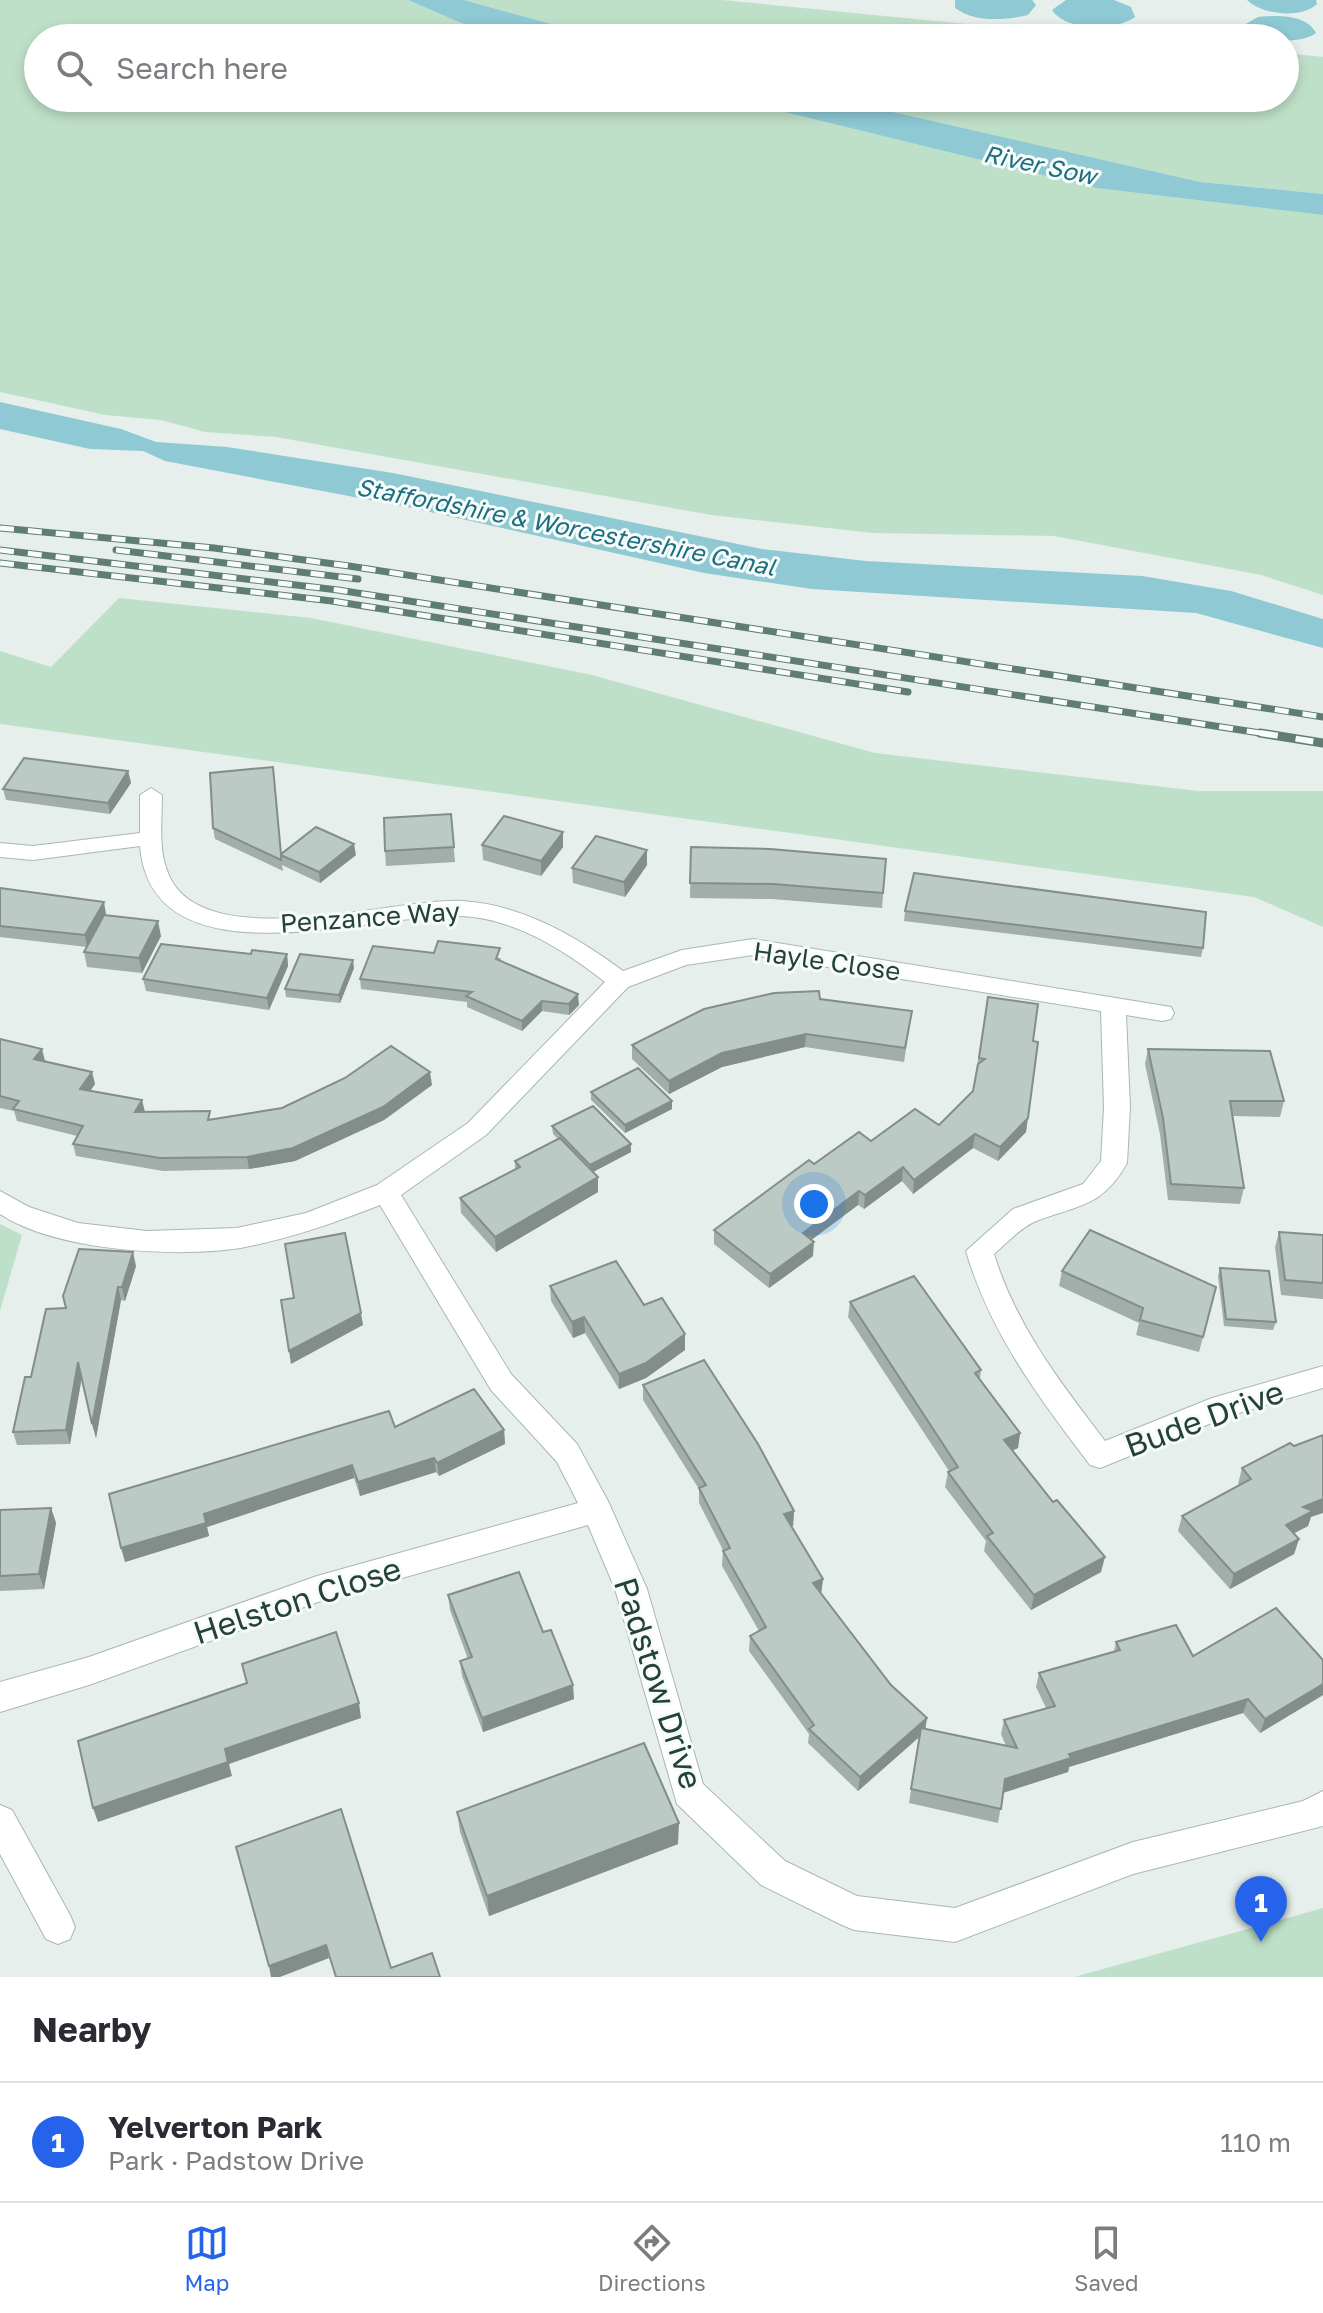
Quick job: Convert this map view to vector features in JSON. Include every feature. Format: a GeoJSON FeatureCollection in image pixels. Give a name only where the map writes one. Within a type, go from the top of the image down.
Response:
{"type":"FeatureCollection","features":[{"type":"Feature","properties":{"kind":"street","name":"Penzance Way"},"geometry":{"type":"LineString","coordinates":[[151,795],[152,838],[158,880],[179,903],[210,919],[244,925],[309,925],[465,908],[519,921],[569,942],[620,981]]}},
{"type":"Feature","properties":{"kind":"street"},"geometry":{"type":"LineString","coordinates":[[0,850],[33,853],[152,838]]}},
{"type":"Feature","properties":{"kind":"street","name":"Hayle Close"},"geometry":{"type":"LineString","coordinates":[[0,1201],[20,1214],[77,1233],[147,1241],[237,1238],[310,1222],[386,1192],[477,1129],[620,981],[682,958],[753,947],[1162,1013]]}},
{"type":"Feature","properties":{"kind":"street","name":"Bude Drive"},"geometry":{"type":"LineString","coordinates":[[1113,1005],[1117,1107],[1114,1163],[1092,1191],[1064,1204],[1022,1216],[980,1251],[989,1287],[1033,1366],[1100,1456],[1222,1406],[1323,1377]]}},
{"type":"Feature","properties":{"kind":"street","name":"Padstow Drive"},"geometry":{"type":"LineString","coordinates":[[386,1192],[501,1382],[567,1453],[597,1510],[631,1589],[689,1793],[773,1873],[854,1913],[955,1925],[1133,1858],[1310,1815],[1323,1807]]}},
{"type":"Feature","properties":{"kind":"street","name":"Helston Close"},"geometry":{"type":"LineString","coordinates":[[0,1697],[89,1671],[317,1589],[597,1510]]}},
{"type":"Feature","properties":{"kind":"street"},"geometry":{"type":"LineString","coordinates":[[0,1821],[58,1927]]}},
{"type":"Feature","properties":{"kind":"green space"},"geometry":{"type":"Polygon","coordinates":[[[0,0],[408,0],[464,24],[24,24],[24,112],[784,112],[1096,188],[1323,215],[1323,595],[1261,575],[1054,536],[873,533],[711,515],[276,437],[205,432],[161,420],[105,415],[0,392],[0,0]]]}},
{"type":"Feature","properties":{"kind":"green space"},"geometry":{"type":"Polygon","coordinates":[[[464,0],[722,0],[966,24],[551,24],[464,0]]]}},
{"type":"Feature","properties":{"kind":"green space"},"geometry":{"type":"Polygon","coordinates":[[[1299,54],[1323,57],[1323,194],[1200,182],[893,112],[1299,112],[1299,54]]]}},
{"type":"Feature","properties":{"kind":"green space"},"geometry":{"type":"Polygon","coordinates":[[[119,598],[311,618],[592,675],[875,753],[1198,791],[1323,791],[1323,927],[1254,897],[0,724],[0,651],[51,667],[119,598]]]}},
{"type":"Feature","properties":{"kind":"green space"},"geometry":{"type":"Polygon","coordinates":[[[0,1224],[22,1235],[0,1311],[0,1224]]]}},
{"type":"Feature","properties":{"kind":"green space"},"geometry":{"type":"Polygon","coordinates":[[[1323,1908],[1323,1977],[1074,1977],[1323,1908]]]}},
{"type":"Feature","properties":{"kind":"water"},"geometry":{"type":"Polygon","coordinates":[[[408,0],[464,0],[551,24],[464,24],[408,0]]]}},
{"type":"Feature","properties":{"kind":"water"},"geometry":{"type":"Polygon","coordinates":[[[955,0],[1032,0],[1036,5],[1028,15],[990,19],[963,13],[955,8],[955,0]]]}},
{"type":"Feature","properties":{"kind":"water"},"geometry":{"type":"Polygon","coordinates":[[[1066,0],[1114,0],[1131,7],[1135,17],[1120,24],[1074,24],[1052,10],[1066,0]]]}},
{"type":"Feature","properties":{"kind":"water"},"geometry":{"type":"Polygon","coordinates":[[[1247,0],[1316,0],[1317,4],[1302,12],[1282,13],[1262,9],[1247,0]]]}},
{"type":"Feature","properties":{"kind":"water"},"geometry":{"type":"Polygon","coordinates":[[[1282,16],[1305,22],[1316,33],[1299,39],[1299,24],[1246,24],[1258,17],[1282,16]]]}},
{"type":"Feature","properties":{"kind":"water","name":"River Sow"},"geometry":{"type":"Polygon","coordinates":[[[784,112],[893,112],[1200,182],[1323,194],[1323,215],[1096,188],[784,112]]]}},
{"type":"Feature","properties":{"kind":"water","name":"Staffordshire & Worcestershire Canal"},"geometry":{"type":"Polygon","coordinates":[[[0,402],[121,429],[156,442],[227,447],[393,473],[762,549],[866,561],[1142,576],[1231,591],[1323,619],[1323,648],[1196,613],[812,589],[704,573],[412,508],[165,461],[143,451],[90,449],[0,429],[0,402]]]}},
{"type":"Feature","properties":{"kind":"building"},"geometry":{"type":"Polygon","coordinates":[[[24,758],[128,771],[108,803],[3,789],[24,758]]]}},
{"type":"Feature","properties":{"kind":"building"},"geometry":{"type":"Polygon","coordinates":[[[273,767],[281,854],[316,827],[354,844],[319,872],[281,855],[281,860],[213,828],[210,773],[273,767]]]}},
{"type":"Feature","properties":{"kind":"building"},"geometry":{"type":"Polygon","coordinates":[[[451,814],[454,847],[385,851],[384,818],[451,814]]]}},
{"type":"Feature","properties":{"kind":"building"},"geometry":{"type":"Polygon","coordinates":[[[504,816],[563,832],[541,861],[482,845],[504,816]]]}},
{"type":"Feature","properties":{"kind":"building"},"geometry":{"type":"Polygon","coordinates":[[[596,836],[647,850],[624,882],[572,868],[596,836]]]}},
{"type":"Feature","properties":{"kind":"building"},"geometry":{"type":"Polygon","coordinates":[[[691,847],[770,849],[886,859],[883,893],[773,884],[690,883],[691,847]]]}},
{"type":"Feature","properties":{"kind":"building"},"geometry":{"type":"Polygon","coordinates":[[[914,873],[1206,912],[1203,948],[905,911],[914,873]]]}},
{"type":"Feature","properties":{"kind":"building"},"geometry":{"type":"Polygon","coordinates":[[[0,888],[104,902],[85,935],[0,926],[0,888]]]}},
{"type":"Feature","properties":{"kind":"building"},"geometry":{"type":"Polygon","coordinates":[[[104,915],[158,921],[139,958],[84,952],[104,915]]]}},
{"type":"Feature","properties":{"kind":"building"},"geometry":{"type":"Polygon","coordinates":[[[438,941],[500,948],[496,959],[578,994],[569,1004],[542,1001],[522,1021],[466,996],[472,992],[360,979],[373,946],[434,953],[438,941]]]}},
{"type":"Feature","properties":{"kind":"building"},"geometry":{"type":"Polygon","coordinates":[[[161,944],[251,954],[252,950],[287,954],[267,998],[143,979],[161,944]]]}},
{"type":"Feature","properties":{"kind":"building"},"geometry":{"type":"Polygon","coordinates":[[[300,954],[353,960],[339,995],[285,989],[300,954]]]}},
{"type":"Feature","properties":{"kind":"building"},"geometry":{"type":"Polygon","coordinates":[[[819,991],[820,999],[912,1011],[905,1048],[806,1034],[722,1053],[669,1081],[632,1045],[704,1009],[774,993],[819,991]]]}},
{"type":"Feature","properties":{"kind":"building"},"geometry":{"type":"Polygon","coordinates":[[[988,997],[1038,1004],[1033,1041],[1038,1042],[1028,1118],[1000,1147],[975,1134],[914,1180],[903,1167],[865,1195],[859,1191],[803,1233],[814,1242],[770,1274],[714,1230],[809,1160],[814,1164],[859,1132],[871,1141],[915,1109],[939,1125],[973,1091],[978,1064],[985,1059],[979,1058],[988,997]]]}},
{"type":"Feature","properties":{"kind":"building"},"geometry":{"type":"Polygon","coordinates":[[[0,1039],[42,1049],[34,1059],[92,1072],[80,1089],[142,1100],[135,1112],[210,1111],[208,1120],[282,1108],[345,1078],[391,1046],[430,1072],[383,1107],[293,1148],[247,1157],[160,1158],[73,1144],[83,1126],[13,1109],[19,1101],[0,1096],[0,1039]]]}},
{"type":"Feature","properties":{"kind":"building"},"geometry":{"type":"Polygon","coordinates":[[[1148,1049],[1270,1051],[1284,1101],[1230,1101],[1244,1188],[1171,1184],[1163,1118],[1148,1049]]]}},
{"type":"Feature","properties":{"kind":"building"},"geometry":{"type":"Polygon","coordinates":[[[638,1068],[672,1101],[625,1125],[591,1092],[638,1068]]]}},
{"type":"Feature","properties":{"kind":"building"},"geometry":{"type":"Polygon","coordinates":[[[593,1106],[631,1144],[590,1165],[552,1126],[593,1106]]]}},
{"type":"Feature","properties":{"kind":"building"},"geometry":{"type":"Polygon","coordinates":[[[560,1138],[598,1177],[495,1237],[460,1198],[520,1167],[515,1161],[560,1138]]]}},
{"type":"Feature","properties":{"kind":"building"},"geometry":{"type":"Polygon","coordinates":[[[1090,1230],[1216,1287],[1203,1337],[1140,1320],[1143,1308],[1062,1271],[1090,1230]]]}},
{"type":"Feature","properties":{"kind":"building"},"geometry":{"type":"Polygon","coordinates":[[[1279,1232],[1323,1235],[1323,1283],[1285,1280],[1279,1232]]]}},
{"type":"Feature","properties":{"kind":"building"},"geometry":{"type":"Polygon","coordinates":[[[345,1233],[361,1313],[289,1351],[281,1300],[294,1298],[285,1244],[345,1233]]]}},
{"type":"Feature","properties":{"kind":"building"},"geometry":{"type":"Polygon","coordinates":[[[79,1249],[133,1252],[122,1287],[118,1287],[92,1424],[78,1362],[66,1430],[13,1432],[25,1377],[31,1377],[46,1309],[66,1308],[63,1296],[79,1249]]]}},
{"type":"Feature","properties":{"kind":"building"},"geometry":{"type":"Polygon","coordinates":[[[616,1261],[644,1305],[662,1298],[685,1334],[646,1363],[619,1374],[584,1317],[572,1322],[550,1286],[616,1261]]]}},
{"type":"Feature","properties":{"kind":"building"},"geometry":{"type":"Polygon","coordinates":[[[1220,1268],[1269,1271],[1276,1322],[1226,1319],[1220,1268]]]}},
{"type":"Feature","properties":{"kind":"building"},"geometry":{"type":"Polygon","coordinates":[[[914,1276],[981,1370],[975,1373],[1020,1433],[1004,1440],[1053,1502],[1057,1500],[1105,1557],[1034,1595],[987,1536],[993,1533],[948,1472],[958,1467],[850,1302],[914,1276]]]}},
{"type":"Feature","properties":{"kind":"building"},"geometry":{"type":"Polygon","coordinates":[[[704,1360],[758,1444],[794,1511],[784,1514],[823,1579],[813,1583],[891,1685],[927,1718],[860,1777],[809,1729],[814,1725],[750,1636],[766,1627],[723,1551],[730,1548],[699,1488],[706,1485],[643,1385],[704,1360]]]}},
{"type":"Feature","properties":{"kind":"building"},"geometry":{"type":"Polygon","coordinates":[[[474,1389],[504,1430],[437,1463],[434,1458],[358,1482],[352,1465],[204,1514],[206,1523],[121,1548],[109,1494],[389,1411],[395,1427],[474,1389]]]}},
{"type":"Feature","properties":{"kind":"building"},"geometry":{"type":"Polygon","coordinates":[[[1323,1435],[1323,1499],[1303,1507],[1313,1511],[1286,1525],[1299,1539],[1234,1574],[1182,1516],[1251,1479],[1242,1468],[1290,1443],[1294,1446],[1323,1435]]]}},
{"type":"Feature","properties":{"kind":"building"},"geometry":{"type":"Polygon","coordinates":[[[51,1508],[39,1574],[0,1576],[0,1510],[51,1508]]]}},
{"type":"Feature","properties":{"kind":"building"},"geometry":{"type":"Polygon","coordinates":[[[519,1572],[543,1632],[551,1630],[573,1685],[482,1718],[460,1661],[472,1657],[448,1595],[519,1572]]]}},
{"type":"Feature","properties":{"kind":"building"},"geometry":{"type":"Polygon","coordinates":[[[1276,1608],[1323,1660],[1323,1684],[1265,1719],[1248,1699],[1069,1754],[1071,1758],[1005,1779],[1001,1809],[911,1789],[921,1728],[1017,1748],[1004,1720],[1055,1706],[1039,1673],[1120,1650],[1116,1642],[1176,1625],[1193,1656],[1276,1608]]]}},
{"type":"Feature","properties":{"kind":"building"},"geometry":{"type":"Polygon","coordinates":[[[336,1632],[359,1703],[225,1749],[228,1762],[93,1808],[78,1741],[247,1683],[242,1664],[336,1632]]]}},
{"type":"Feature","properties":{"kind":"building"},"geometry":{"type":"Polygon","coordinates":[[[644,1743],[679,1823],[487,1896],[457,1812],[644,1743]]]}},
{"type":"Feature","properties":{"kind":"building"},"geometry":{"type":"Polygon","coordinates":[[[341,1809],[391,1968],[432,1953],[440,1977],[336,1977],[326,1945],[269,1966],[236,1847],[341,1809]]]}},
{"type":"Feature","properties":{"kind":"railway"},"geometry":{"type":"LineString","coordinates":[[0,528],[214,548],[349,566],[1323,717]]}},
{"type":"Feature","properties":{"kind":"railway"},"geometry":{"type":"LineString","coordinates":[[0,550],[338,590],[1273,735]]}},
{"type":"Feature","properties":{"kind":"railway"},"geometry":{"type":"LineString","coordinates":[[116,550],[358,579]]}},
{"type":"Feature","properties":{"kind":"railway"},"geometry":{"type":"LineString","coordinates":[[0,563],[332,601],[908,692]]}},
{"type":"Feature","properties":{"kind":"railway"},"geometry":{"type":"LineString","coordinates":[[1260,733],[1323,743]]}},
{"type":"Feature","properties":{"kind":"place","name":"Yelverton Park"},"geometry":{"type":"Point","coordinates":[1261,1942]}}]}
